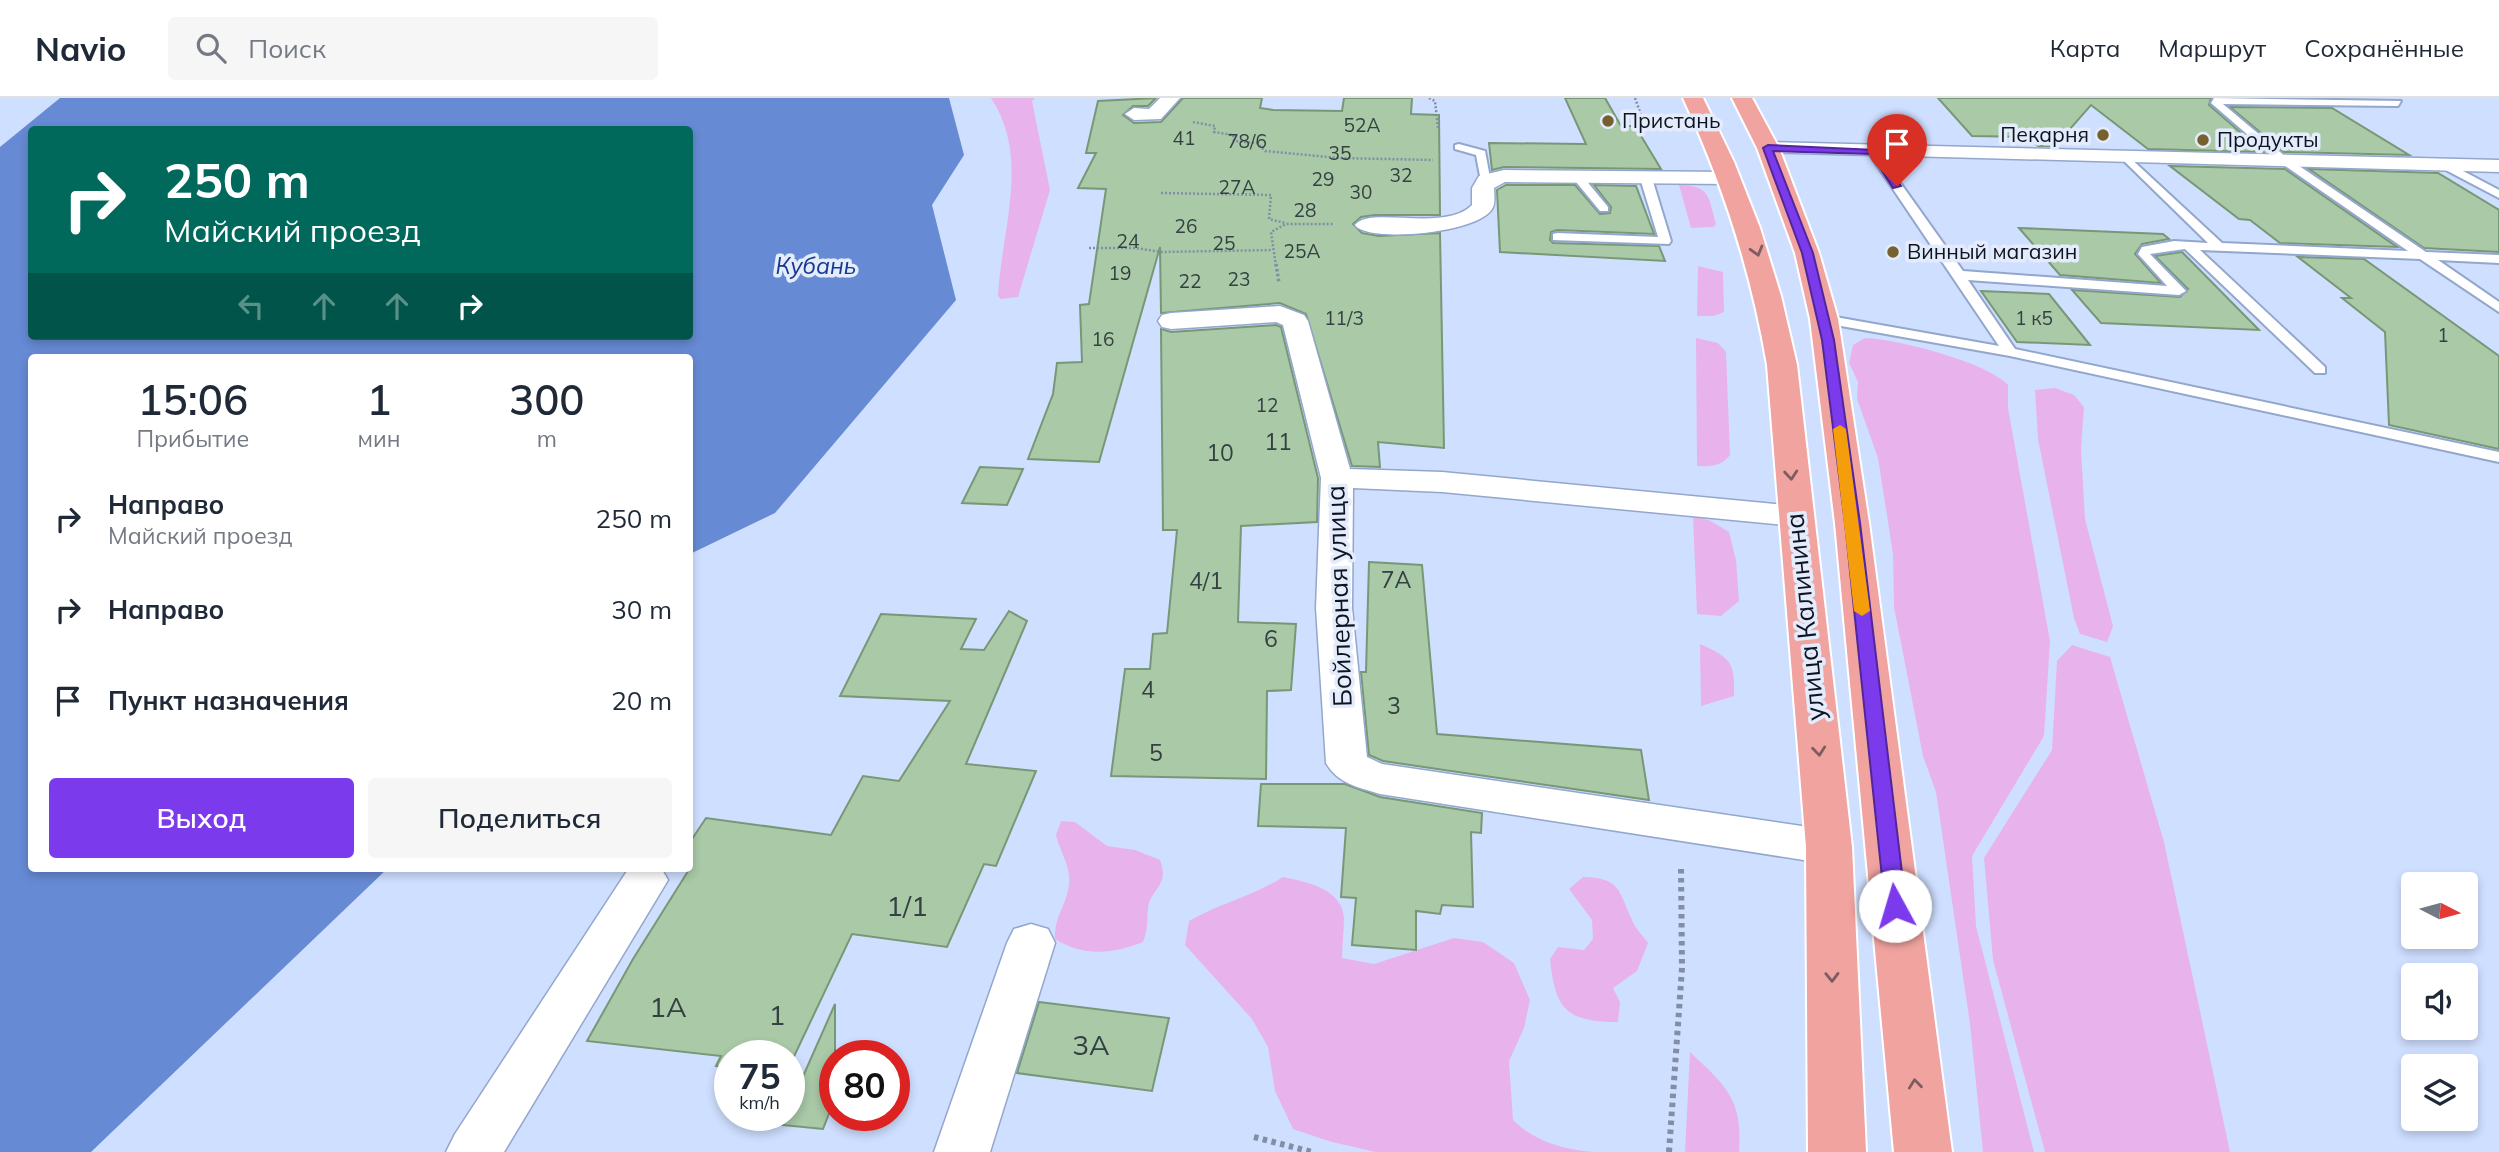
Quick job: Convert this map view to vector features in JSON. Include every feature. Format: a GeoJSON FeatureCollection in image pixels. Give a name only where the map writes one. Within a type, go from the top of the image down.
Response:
{"type":"FeatureCollection","features":[{"type":"Feature","properties":{"kind":"highway","name":"улица Калинина"},"geometry":{"type":"LineString","coordinates":[[1693,98],[1752,233],[1773,308],[1782,365],[1829,847],[1837,1152]]}},
{"type":"Feature","properties":{"kind":"highway"},"geometry":{"type":"LineString","coordinates":[[1742,98],[1768,148],[1790,206],[1807,253],[1824,319],[1852,523],[1923,1152]]}},
{"type":"Feature","properties":{"kind":"highway"},"geometry":{"type":"LineString","coordinates":[[1734,189],[1760,211],[1782,211],[1790,206]]}},
{"type":"Feature","properties":{"kind":"street"},"geometry":{"type":"LineString","coordinates":[[1134,114],[1154,115],[1171,98]]}},
{"type":"Feature","properties":{"kind":"street"},"geometry":{"type":"LineString","coordinates":[[1768,148],[2128,159],[2282,159],[2499,166]]}},
{"type":"Feature","properties":{"kind":"street"},"geometry":{"type":"LineString","coordinates":[[1366,225],[1435,224],[1474,217],[1483,206],[1485,171],[1504,176],[1645,175],[1734,189]]}},
{"type":"Feature","properties":{"kind":"street"},"geometry":{"type":"LineString","coordinates":[[1171,321],[1280,314]]}},
{"type":"Feature","properties":{"kind":"street","name":"Бойлерная улица"},"geometry":{"type":"LineString","coordinates":[[1280,314],[1296,321],[1336,478],[1334,608],[1347,763],[1361,773],[1380,779],[1829,847]]}},
{"type":"Feature","properties":{"kind":"street"},"geometry":{"type":"LineString","coordinates":[[1336,478],[1442,482],[1795,516]]}},
{"type":"Feature","properties":{"kind":"street"},"geometry":{"type":"LineString","coordinates":[[474,1152],[645,880]]}},
{"type":"Feature","properties":{"kind":"street"},"geometry":{"type":"LineString","coordinates":[[962,1152],[1031,943]]}},
{"type":"Feature","properties":{"kind":"lane"},"geometry":{"type":"LineString","coordinates":[[2398,103],[2214,101],[2282,159],[2499,308]]}},
{"type":"Feature","properties":{"kind":"lane"},"geometry":{"type":"LineString","coordinates":[[1459,147],[1481,153],[1485,171]]}},
{"type":"Feature","properties":{"kind":"lane"},"geometry":{"type":"LineString","coordinates":[[1873,152],[2010,352]]}},
{"type":"Feature","properties":{"kind":"lane"},"geometry":{"type":"LineString","coordinates":[[2128,159],[2219,247]]}},
{"type":"Feature","properties":{"kind":"lane"},"geometry":{"type":"LineString","coordinates":[[2444,164],[2499,195]]}},
{"type":"Feature","properties":{"kind":"lane"},"geometry":{"type":"LineString","coordinates":[[1576,174],[1604,209]]}},
{"type":"Feature","properties":{"kind":"lane"},"geometry":{"type":"LineString","coordinates":[[1557,237],[1665,241],[1645,175]]}},
{"type":"Feature","properties":{"kind":"lane"},"geometry":{"type":"LineString","coordinates":[[1959,275],[2179,292],[2144,254],[2146,250],[2159,246],[2189,246],[2499,259]]}},
{"type":"Feature","properties":{"kind":"lane"},"geometry":{"type":"LineString","coordinates":[[2189,246],[2319,370]]}},
{"type":"Feature","properties":{"kind":"lane"},"geometry":{"type":"LineString","coordinates":[[1824,319],[2010,352],[2499,457]]}},
{"type":"Feature","properties":{"kind":"path"},"geometry":{"type":"LineString","coordinates":[[1634,98],[1646,129]]}},
{"type":"Feature","properties":{"kind":"path"},"geometry":{"type":"LineString","coordinates":[[1154,115],[1159,121],[1208,122],[1215,126],[1214,132],[1233,135],[1234,141],[1257,143],[1265,151],[1485,171]]}},
{"type":"Feature","properties":{"kind":"path"},"geometry":{"type":"LineString","coordinates":[[1161,193],[1271,195],[1269,219],[1286,224],[1366,225]]}},
{"type":"Feature","properties":{"kind":"path"},"geometry":{"type":"LineString","coordinates":[[1280,314],[1279,284],[1271,232],[1286,224]]}},
{"type":"Feature","properties":{"kind":"path"},"geometry":{"type":"LineString","coordinates":[[1089,248],[1136,248],[1148,252],[1272,250]]}},
{"type":"Feature","properties":{"kind":"path"},"geometry":{"type":"LineString","coordinates":[[1669,1152],[1682,968],[1681,826]]}},
{"type":"Feature","properties":{"kind":"path"},"geometry":{"type":"LineString","coordinates":[[1255,1137],[1312,1152]]}},
{"type":"Feature","properties":{"kind":"shaded area"},"geometry":{"type":"Polygon","coordinates":[[[991,98],[1035,98],[1032,101],[1050,190],[1018,297],[1001,299],[998,296],[1000,271],[1012,170],[1003,121],[991,98]]]}},
{"type":"Feature","properties":{"kind":"shaded area"},"geometry":{"type":"Polygon","coordinates":[[[1679,185],[1703,190],[1716,224],[1713,227],[1691,228],[1679,185]]]}},
{"type":"Feature","properties":{"kind":"shaded area"},"geometry":{"type":"Polygon","coordinates":[[[1698,266],[1723,272],[1724,312],[1714,316],[1697,316],[1698,266]]]}},
{"type":"Feature","properties":{"kind":"shaded area"},"geometry":{"type":"Polygon","coordinates":[[[1696,338],[1718,343],[1726,352],[1730,455],[1723,462],[1711,466],[1697,466],[1696,338]]]}},
{"type":"Feature","properties":{"kind":"shaded area"},"geometry":{"type":"Polygon","coordinates":[[[1865,338],[1941,353],[1981,368],[2008,385],[2008,408],[2050,641],[2044,736],[1972,856],[1976,926],[2034,1152],[1983,1152],[1970,1024],[1936,792],[1923,756],[1894,607],[1893,554],[1878,458],[1857,399],[1858,382],[1849,363],[1853,345],[1865,338]]]}},
{"type":"Feature","properties":{"kind":"shaded area"},"geometry":{"type":"Polygon","coordinates":[[[2055,388],[2074,395],[2084,407],[2081,449],[2085,519],[2113,626],[2107,642],[2080,634],[2074,618],[2038,439],[2035,390],[2055,388]]]}},
{"type":"Feature","properties":{"kind":"shaded area"},"geometry":{"type":"Polygon","coordinates":[[[1693,517],[1709,520],[1729,532],[1736,560],[1739,601],[1721,616],[1697,614],[1693,517]]]}},
{"type":"Feature","properties":{"kind":"shaded area"},"geometry":{"type":"Polygon","coordinates":[[[1700,644],[1719,653],[1729,663],[1732,668],[1734,696],[1701,706],[1700,644]]]}},
{"type":"Feature","properties":{"kind":"shaded area"},"geometry":{"type":"Polygon","coordinates":[[[2072,645],[2110,657],[2164,842],[2230,1152],[2045,1152],[1993,960],[1984,858],[2052,750],[2057,661],[2072,645]]]}},
{"type":"Feature","properties":{"kind":"shaded area"},"geometry":{"type":"Polygon","coordinates":[[[1061,821],[1075,822],[1107,846],[1135,850],[1160,860],[1163,876],[1150,901],[1143,942],[1098,952],[1077,949],[1055,939],[1056,924],[1069,884],[1067,865],[1056,835],[1061,821]]]}},
{"type":"Feature","properties":{"kind":"shaded area"},"geometry":{"type":"Polygon","coordinates":[[[1283,877],[1321,888],[1337,900],[1344,918],[1342,958],[1374,964],[1454,938],[1483,942],[1514,963],[1530,1000],[1524,1028],[1509,1061],[1513,1120],[1531,1134],[1550,1143],[1593,1152],[1376,1152],[1332,1142],[1293,1129],[1275,1091],[1268,1047],[1252,1019],[1185,945],[1189,921],[1283,877]]]}},
{"type":"Feature","properties":{"kind":"shaded area"},"geometry":{"type":"Polygon","coordinates":[[[1583,877],[1612,883],[1620,893],[1633,923],[1648,943],[1637,971],[1613,988],[1620,1002],[1618,1022],[1575,1016],[1560,1001],[1552,976],[1550,959],[1558,947],[1584,950],[1593,939],[1592,920],[1569,889],[1583,877]]]}},
{"type":"Feature","properties":{"kind":"shaded area"},"geometry":{"type":"Polygon","coordinates":[[[1690,1052],[1730,1095],[1738,1119],[1739,1152],[1685,1152],[1690,1052]]]}},
{"type":"Feature","properties":{"kind":"water","name":"Кубань"},"geometry":{"type":"Polygon","coordinates":[[[60,98],[949,98],[964,155],[932,205],[956,300],[775,513],[693,553],[693,354],[28,354],[28,872],[384,872],[91,1152],[0,1152],[0,147],[60,98]]]}},
{"type":"Feature","properties":{"kind":"building"},"geometry":{"type":"Polygon","coordinates":[[[1156,98],[1148,106],[1133,106],[1123,115],[1134,123],[1161,122],[1183,98],[1262,98],[1260,108],[1342,111],[1344,98],[1412,98],[1411,114],[1439,115],[1440,215],[1375,215],[1361,217],[1353,224],[1362,233],[1379,236],[1440,233],[1444,448],[1378,442],[1380,467],[1352,466],[1306,314],[1280,303],[1161,313],[1160,247],[1099,462],[1028,459],[1053,394],[1057,363],[1082,362],[1080,305],[1089,304],[1106,189],[1078,188],[1096,153],[1086,153],[1098,101],[1156,98]]]}},
{"type":"Feature","properties":{"kind":"building"},"geometry":{"type":"Polygon","coordinates":[[[1565,98],[1605,98],[1621,126],[1635,126],[1661,169],[1504,167],[1492,170],[1489,143],[1586,144],[1565,98]]]}},
{"type":"Feature","properties":{"kind":"building"},"geometry":{"type":"Polygon","coordinates":[[[1938,98],[2211,98],[2209,105],[2263,152],[2148,149],[2091,105],[2055,146],[2038,146],[2029,137],[1972,136],[1938,98]]]}},
{"type":"Feature","properties":{"kind":"building"},"geometry":{"type":"Polygon","coordinates":[[[2230,107],[2332,108],[2409,155],[2284,152],[2230,107]]]}},
{"type":"Feature","properties":{"kind":"building"},"geometry":{"type":"Polygon","coordinates":[[[2170,166],[2285,169],[2397,247],[2280,243],[2250,220],[2239,219],[2170,166]]]}},
{"type":"Feature","properties":{"kind":"building"},"geometry":{"type":"Polygon","coordinates":[[[2309,169],[2438,173],[2499,210],[2499,252],[2424,248],[2309,169]]]}},
{"type":"Feature","properties":{"kind":"building"},"geometry":{"type":"Polygon","coordinates":[[[1506,185],[1575,185],[1600,214],[1610,213],[1611,207],[1594,185],[1636,186],[1654,234],[1557,230],[1551,232],[1550,240],[1553,243],[1659,246],[1665,261],[1500,252],[1497,190],[1506,185]]]}},
{"type":"Feature","properties":{"kind":"building"},"geometry":{"type":"Polygon","coordinates":[[[2019,228],[2163,234],[2169,239],[2142,244],[2135,254],[2161,283],[2060,275],[2019,228]]]}},
{"type":"Feature","properties":{"kind":"building"},"geometry":{"type":"Polygon","coordinates":[[[2182,252],[2259,330],[2101,323],[2072,290],[2180,297],[2188,289],[2155,256],[2182,252]]]}},
{"type":"Feature","properties":{"kind":"building"},"geometry":{"type":"Polygon","coordinates":[[[2298,257],[2364,259],[2499,356],[2499,449],[2389,425],[2385,332],[2342,298],[2351,298],[2298,257]]]}},
{"type":"Feature","properties":{"kind":"building"},"geometry":{"type":"Polygon","coordinates":[[[1981,291],[2049,294],[2090,345],[2017,342],[1981,291]]]}},
{"type":"Feature","properties":{"kind":"building"},"geometry":{"type":"Polygon","coordinates":[[[1276,325],[1281,327],[1318,478],[1317,522],[1241,526],[1238,622],[1296,624],[1291,690],[1267,691],[1266,779],[1111,776],[1125,669],[1150,669],[1153,634],[1167,633],[1177,530],[1163,530],[1161,329],[1171,332],[1276,325]]]}},
{"type":"Feature","properties":{"kind":"building"},"geometry":{"type":"Polygon","coordinates":[[[980,467],[1023,469],[1007,505],[962,503],[980,467]]]}},
{"type":"Feature","properties":{"kind":"building"},"geometry":{"type":"Polygon","coordinates":[[[1369,562],[1422,565],[1437,734],[1641,750],[1649,800],[1383,761],[1369,755],[1361,672],[1366,672],[1369,562]]]}},
{"type":"Feature","properties":{"kind":"building"},"geometry":{"type":"Polygon","coordinates":[[[1009,611],[1027,621],[966,764],[1036,771],[996,866],[984,864],[947,947],[852,934],[802,1040],[714,1040],[714,1055],[587,1041],[633,959],[687,872],[693,872],[693,838],[706,818],[831,835],[863,776],[899,781],[950,701],[840,696],[881,614],[976,619],[961,649],[984,650],[1009,611]]]}},
{"type":"Feature","properties":{"kind":"building"},"geometry":{"type":"Polygon","coordinates":[[[1261,784],[1345,784],[1380,797],[1482,813],[1481,833],[1471,832],[1473,907],[1442,905],[1440,914],[1416,911],[1416,950],[1352,945],[1356,898],[1341,897],[1346,828],[1258,826],[1261,784]]]}},
{"type":"Feature","properties":{"kind":"building"},"geometry":{"type":"Polygon","coordinates":[[[1039,1002],[1169,1018],[1152,1091],[1017,1073],[1039,1002]]]}},
{"type":"Feature","properties":{"kind":"building"},"geometry":{"type":"Polygon","coordinates":[[[835,1004],[835,1040],[819,1040],[835,1004]]]}},
{"type":"Feature","properties":{"kind":"building"},"geometry":{"type":"Polygon","coordinates":[[[819,1040],[819,1129],[805,1127],[805,1072],[819,1040]]]}},
{"type":"Feature","properties":{"kind":"slow traffic"},"geometry":{"type":"LineString","coordinates":[[1840,429],[1862,611]]}},
{"type":"Feature","properties":{"kind":"place","name":"Пристань"},"geometry":{"type":"Point","coordinates":[1608,121]}},
{"type":"Feature","properties":{"kind":"place","name":"Пекарня"},"geometry":{"type":"Point","coordinates":[2103,135]}},
{"type":"Feature","properties":{"kind":"place","name":"Продукты"},"geometry":{"type":"Point","coordinates":[2203,140]}},
{"type":"Feature","properties":{"kind":"place","name":"Винный магазин"},"geometry":{"type":"Point","coordinates":[1893,252]}},
{"type":"Feature","properties":{"kind":"route"},"geometry":{"type":"LineString","coordinates":[[1895,906],[1835,381],[1824,319],[1807,253],[1768,148],[1873,152],[1897,186]]}}]}
